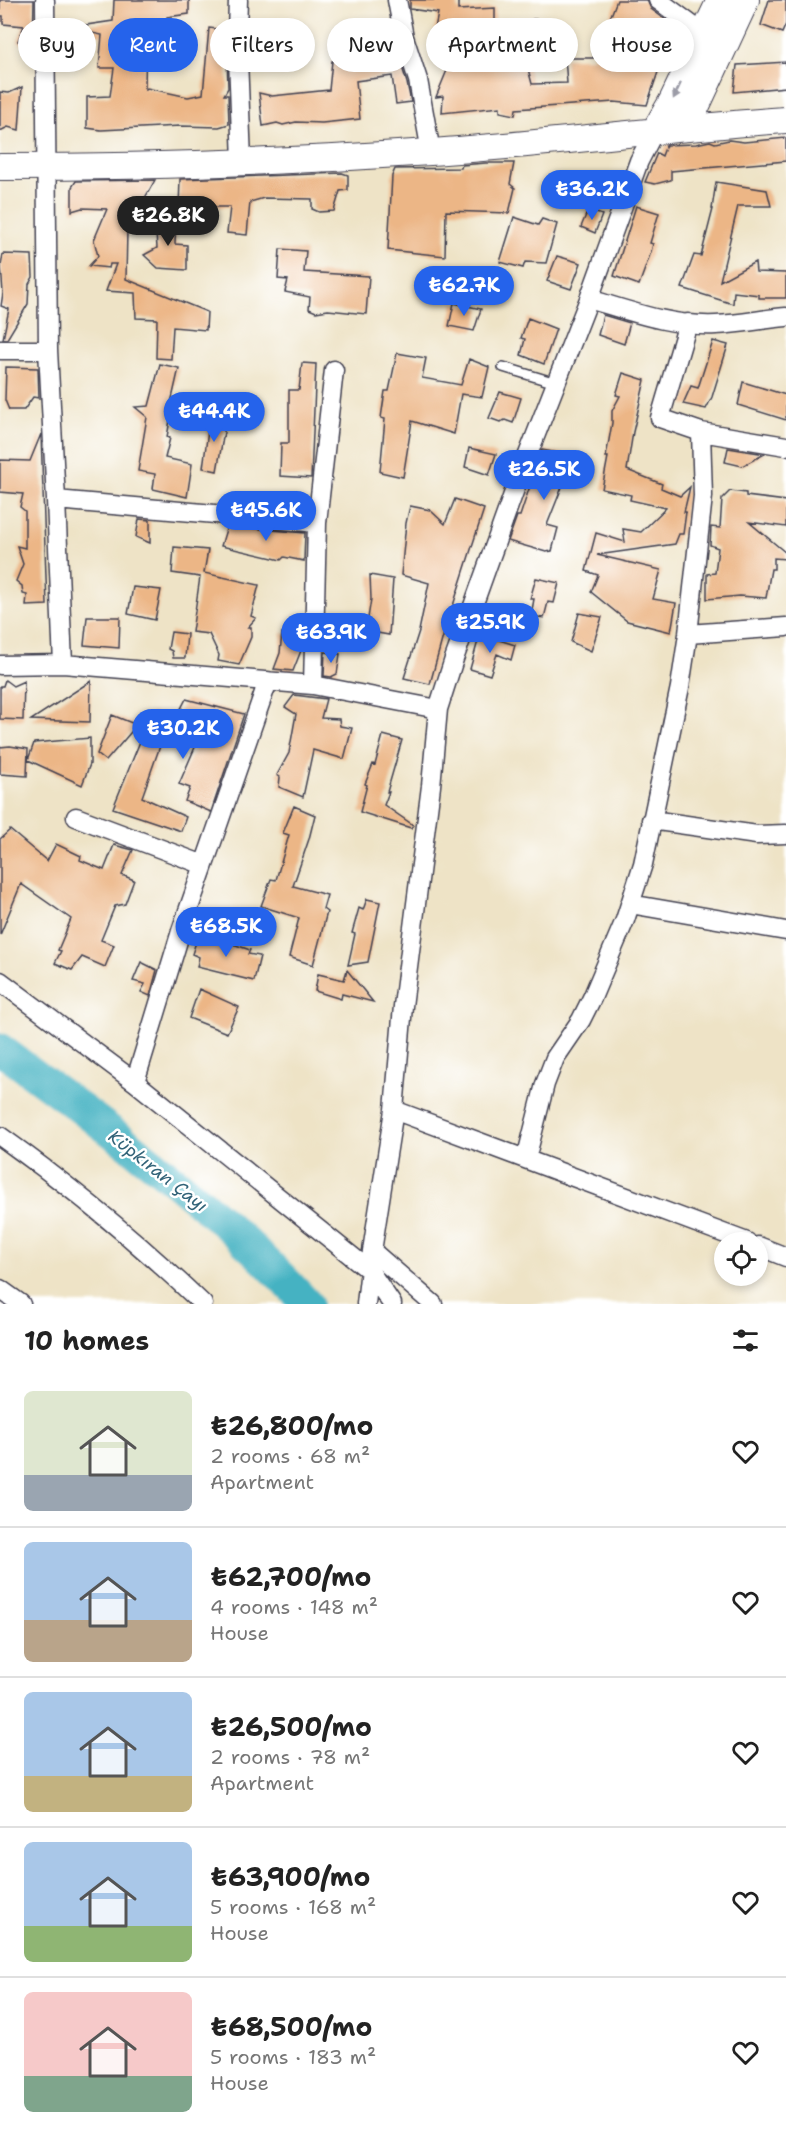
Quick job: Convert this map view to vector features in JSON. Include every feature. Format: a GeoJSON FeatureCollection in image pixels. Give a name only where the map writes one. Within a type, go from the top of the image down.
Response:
{"type":"FeatureCollection","features":[{"type":"Feature","properties":{"kind":"street"},"geometry":{"type":"LineString","coordinates":[[45,0],[48,350],[63,664]]}},
{"type":"Feature","properties":{"kind":"street"},"geometry":{"type":"LineString","coordinates":[[238,0],[237,33],[242,161]]}},
{"type":"Feature","properties":{"kind":"street"},"geometry":{"type":"LineString","coordinates":[[397,0],[404,37],[418,80],[431,152]]}},
{"type":"Feature","properties":{"kind":"street"},"geometry":{"type":"LineString","coordinates":[[658,0],[714,41]]}},
{"type":"Feature","properties":{"kind":"street"},"geometry":{"type":"LineString","coordinates":[[687,127],[714,41],[720,0]]}},
{"type":"Feature","properties":{"kind":"street"},"geometry":{"type":"LineString","coordinates":[[366,1304],[369,1270],[394,1110],[403,1006],[431,786],[438,709],[512,497],[589,299],[639,160],[672,101],[746,0]]}},
{"type":"Feature","properties":{"kind":"street"},"geometry":{"type":"LineString","coordinates":[[0,167],[242,161],[431,152],[687,127],[786,120]]}},
{"type":"Feature","properties":{"kind":"street"},"geometry":{"type":"LineString","coordinates":[[589,299],[656,319],[688,323],[715,325],[786,316]]}},
{"type":"Feature","properties":{"kind":"street"},"geometry":{"type":"LineString","coordinates":[[688,323],[660,418],[701,432],[786,447]]}},
{"type":"Feature","properties":{"kind":"street"},"geometry":{"type":"LineString","coordinates":[[0,350],[48,350]]}},
{"type":"Feature","properties":{"kind":"street"},"geometry":{"type":"LineString","coordinates":[[313,685],[317,523],[334,370]]}},
{"type":"Feature","properties":{"kind":"street"},"geometry":{"type":"LineString","coordinates":[[526,1160],[545,1084],[555,1058],[592,998],[630,904],[643,864],[680,687],[688,634],[702,496],[701,432]]}},
{"type":"Feature","properties":{"kind":"street"},"geometry":{"type":"LineString","coordinates":[[56,500],[317,523]]}},
{"type":"Feature","properties":{"kind":"street"},"geometry":{"type":"LineString","coordinates":[[688,634],[786,627]]}},
{"type":"Feature","properties":{"kind":"street"},"geometry":{"type":"LineString","coordinates":[[0,665],[63,664],[313,685],[438,709]]}},
{"type":"Feature","properties":{"kind":"street"},"geometry":{"type":"LineString","coordinates":[[135,1082],[181,931],[268,681]]}},
{"type":"Feature","properties":{"kind":"street"},"geometry":{"type":"LineString","coordinates":[[76,816],[204,866]]}},
{"type":"Feature","properties":{"kind":"street"},"geometry":{"type":"LineString","coordinates":[[651,820],[757,835],[786,834]]}},
{"type":"Feature","properties":{"kind":"street"},"geometry":{"type":"LineString","coordinates":[[630,904],[786,931]]}},
{"type":"Feature","properties":{"kind":"street"},"geometry":{"type":"LineString","coordinates":[[0,981],[135,1082],[369,1270],[392,1304]]}},
{"type":"Feature","properties":{"kind":"street"},"geometry":{"type":"LineString","coordinates":[[394,1110],[720,1232]]}},
{"type":"Feature","properties":{"kind":"street"},"geometry":{"type":"LineString","coordinates":[[0,1136],[41,1165],[148,1251],[203,1304]]}},
{"type":"Feature","properties":{"kind":"street"},"geometry":{"type":"LineString","coordinates":[[768,1250],[786,1257]]}},
{"type":"Feature","properties":{"kind":"street"},"geometry":{"type":"LineString","coordinates":[[372,1251],[433,1304]]}},
{"type":"Feature","properties":{"kind":"street"},"geometry":{"type":"LineString","coordinates":[[0,1289],[21,1304]]}},
{"type":"Feature","properties":{"kind":"lane"},"geometry":{"type":"LineString","coordinates":[[503,367],[556,383]]}},
{"type":"Feature","properties":{"kind":"building"},"geometry":{"type":"Polygon","coordinates":[[[0,0],[34,0],[34,18],[18,18],[18,25],[3,24],[3,16],[0,16],[0,0]]]}},
{"type":"Feature","properties":{"kind":"building"},"geometry":{"type":"Polygon","coordinates":[[[114,0],[189,0],[189,14],[167,18],[113,18],[114,0]]]}},
{"type":"Feature","properties":{"kind":"building"},"geometry":{"type":"Polygon","coordinates":[[[410,0],[458,0],[458,10],[495,8],[495,18],[437,18],[438,13],[410,9],[410,0]]]}},
{"type":"Feature","properties":{"kind":"building"},"geometry":{"type":"Polygon","coordinates":[[[617,0],[647,0],[651,9],[663,18],[610,18],[617,0]]]}},
{"type":"Feature","properties":{"kind":"building"},"geometry":{"type":"Polygon","coordinates":[[[769,0],[786,0],[786,24],[782,33],[761,25],[769,0]]]}},
{"type":"Feature","properties":{"kind":"building"},"geometry":{"type":"Polygon","coordinates":[[[108,22],[108,68],[99,68],[102,35],[96,34],[96,24],[108,22]]]}},
{"type":"Feature","properties":{"kind":"building"},"geometry":{"type":"Polygon","coordinates":[[[210,28],[210,72],[227,72],[228,88],[224,95],[228,95],[229,124],[219,127],[180,126],[101,130],[87,128],[87,97],[110,96],[113,72],[145,72],[145,90],[147,88],[188,97],[203,94],[210,28]]]}},
{"type":"Feature","properties":{"kind":"building"},"geometry":{"type":"Polygon","coordinates":[[[578,58],[590,58],[590,72],[658,72],[647,105],[614,102],[516,109],[515,115],[500,112],[500,107],[442,113],[443,96],[436,97],[446,72],[529,72],[532,84],[567,83],[566,72],[578,72],[578,58]]]}},
{"type":"Feature","properties":{"kind":"building"},"geometry":{"type":"Polygon","coordinates":[[[786,62],[786,87],[734,92],[737,65],[786,62]]]}},
{"type":"Feature","properties":{"kind":"building"},"geometry":{"type":"Polygon","coordinates":[[[331,72],[404,72],[411,102],[396,104],[392,76],[356,81],[360,119],[322,123],[296,122],[283,125],[277,123],[263,126],[259,93],[272,96],[329,90],[331,72]]]}},
{"type":"Feature","properties":{"kind":"building"},"geometry":{"type":"Polygon","coordinates":[[[22,87],[19,130],[8,127],[0,131],[0,92],[9,93],[22,87]]]}},
{"type":"Feature","properties":{"kind":"building"},"geometry":{"type":"Polygon","coordinates":[[[786,138],[786,161],[671,171],[671,180],[655,184],[645,182],[657,153],[662,156],[666,145],[786,138]]]}},
{"type":"Feature","properties":{"kind":"building"},"geometry":{"type":"Polygon","coordinates":[[[514,163],[510,184],[515,188],[509,213],[446,211],[445,256],[388,250],[392,176],[395,169],[461,168],[462,165],[514,163]]]}},
{"type":"Feature","properties":{"kind":"building"},"geometry":{"type":"Polygon","coordinates":[[[342,173],[348,175],[348,190],[340,191],[334,211],[319,212],[312,209],[312,199],[264,198],[250,202],[247,235],[227,233],[230,207],[179,207],[180,179],[342,173]]]}},
{"type":"Feature","properties":{"kind":"building"},"geometry":{"type":"Polygon","coordinates":[[[155,180],[127,230],[126,279],[207,312],[206,330],[173,327],[171,359],[156,358],[157,319],[136,318],[135,293],[106,291],[116,264],[110,264],[109,268],[89,266],[98,256],[94,240],[107,209],[82,208],[72,211],[72,187],[76,181],[155,180]]]}},
{"type":"Feature","properties":{"kind":"building"},"geometry":{"type":"Polygon","coordinates":[[[716,182],[767,190],[771,206],[738,206],[720,281],[755,262],[756,272],[786,273],[786,298],[759,298],[759,295],[734,292],[733,304],[682,288],[694,255],[701,256],[713,209],[716,182]]]}},
{"type":"Feature","properties":{"kind":"building"},"geometry":{"type":"Polygon","coordinates":[[[636,206],[659,213],[650,243],[653,244],[651,252],[639,285],[614,276],[636,206]]]}},
{"type":"Feature","properties":{"kind":"building"},"geometry":{"type":"Polygon","coordinates":[[[588,210],[602,215],[595,233],[581,227],[588,210]]]}},
{"type":"Feature","properties":{"kind":"building"},"geometry":{"type":"Polygon","coordinates":[[[514,217],[538,225],[542,219],[557,224],[546,263],[525,262],[523,268],[500,262],[514,217]]]}},
{"type":"Feature","properties":{"kind":"building"},"geometry":{"type":"Polygon","coordinates":[[[155,218],[176,219],[175,244],[187,245],[187,270],[158,268],[144,255],[157,248],[155,218]]]}},
{"type":"Feature","properties":{"kind":"building"},"geometry":{"type":"Polygon","coordinates":[[[280,249],[306,251],[304,272],[369,276],[366,314],[328,310],[316,312],[309,309],[310,297],[285,292],[288,280],[278,279],[280,249]]]}},
{"type":"Feature","properties":{"kind":"building"},"geometry":{"type":"Polygon","coordinates":[[[3,254],[32,255],[33,277],[29,284],[28,304],[7,339],[3,339],[9,309],[1,306],[3,254]]]}},
{"type":"Feature","properties":{"kind":"building"},"geometry":{"type":"Polygon","coordinates":[[[557,256],[581,263],[571,289],[547,281],[557,256]]]}},
{"type":"Feature","properties":{"kind":"building"},"geometry":{"type":"Polygon","coordinates":[[[454,303],[481,309],[474,331],[449,326],[454,303]]]}},
{"type":"Feature","properties":{"kind":"building"},"geometry":{"type":"Polygon","coordinates":[[[603,315],[630,323],[624,344],[598,335],[603,315]]]}},
{"type":"Feature","properties":{"kind":"building"},"geometry":{"type":"Polygon","coordinates":[[[528,318],[556,329],[544,364],[521,355],[525,339],[521,338],[528,318]]]}},
{"type":"Feature","properties":{"kind":"building"},"geometry":{"type":"Polygon","coordinates":[[[713,341],[728,345],[712,397],[706,409],[683,404],[691,386],[698,388],[713,341]]]}},
{"type":"Feature","properties":{"kind":"building"},"geometry":{"type":"Polygon","coordinates":[[[397,353],[426,358],[422,378],[461,385],[469,359],[489,367],[482,397],[461,394],[454,434],[412,421],[403,477],[380,472],[385,419],[381,418],[385,391],[389,391],[397,353]]]}},
{"type":"Feature","properties":{"kind":"building"},"geometry":{"type":"Polygon","coordinates":[[[302,363],[316,364],[311,478],[280,476],[281,443],[289,443],[289,390],[299,390],[302,363]]]}},
{"type":"Feature","properties":{"kind":"building"},"geometry":{"type":"Polygon","coordinates":[[[160,364],[179,368],[171,403],[173,403],[167,437],[170,438],[165,458],[192,464],[187,497],[153,489],[155,474],[138,471],[147,417],[135,407],[149,406],[160,364]]]}},
{"type":"Feature","properties":{"kind":"building"},"geometry":{"type":"Polygon","coordinates":[[[6,367],[38,368],[39,398],[33,397],[24,410],[9,410],[5,400],[6,367]]]}},
{"type":"Feature","properties":{"kind":"building"},"geometry":{"type":"Polygon","coordinates":[[[623,373],[645,380],[627,470],[662,484],[661,488],[680,496],[690,487],[684,512],[686,512],[683,534],[679,534],[675,544],[597,555],[661,570],[653,599],[676,603],[671,632],[627,621],[591,592],[598,575],[586,571],[596,533],[625,542],[623,529],[641,532],[666,508],[630,500],[631,495],[602,489],[608,457],[606,457],[612,411],[620,396],[616,395],[623,373]]]}},
{"type":"Feature","properties":{"kind":"building"},"geometry":{"type":"Polygon","coordinates":[[[743,382],[786,395],[786,420],[738,405],[743,382]]]}},
{"type":"Feature","properties":{"kind":"building"},"geometry":{"type":"Polygon","coordinates":[[[500,392],[521,398],[513,423],[489,418],[500,392]]]}},
{"type":"Feature","properties":{"kind":"building"},"geometry":{"type":"Polygon","coordinates":[[[210,416],[226,421],[217,471],[203,468],[210,416]]]}},
{"type":"Feature","properties":{"kind":"building"},"geometry":{"type":"Polygon","coordinates":[[[41,434],[47,605],[26,606],[27,595],[23,594],[22,586],[16,581],[23,564],[17,546],[25,548],[25,511],[20,507],[23,494],[0,492],[0,460],[30,461],[41,434]]]}},
{"type":"Feature","properties":{"kind":"building"},"geometry":{"type":"Polygon","coordinates":[[[469,448],[496,454],[489,475],[465,467],[469,448]]]}},
{"type":"Feature","properties":{"kind":"building"},"geometry":{"type":"Polygon","coordinates":[[[728,448],[765,454],[742,466],[725,462],[728,448]]]}},
{"type":"Feature","properties":{"kind":"building"},"geometry":{"type":"Polygon","coordinates":[[[542,450],[580,457],[574,482],[564,482],[547,525],[558,528],[552,551],[546,552],[508,541],[517,516],[520,516],[542,450]]]}},
{"type":"Feature","properties":{"kind":"building"},"geometry":{"type":"Polygon","coordinates":[[[730,491],[746,493],[746,496],[786,501],[786,527],[749,522],[786,553],[786,559],[774,558],[774,569],[771,569],[766,598],[740,596],[707,599],[707,574],[715,573],[718,548],[710,545],[711,527],[720,528],[722,499],[730,491]]]}},
{"type":"Feature","properties":{"kind":"building"},"geometry":{"type":"Polygon","coordinates":[[[455,499],[484,509],[430,684],[404,678],[419,631],[429,583],[401,575],[406,523],[410,506],[430,510],[445,524],[455,499]]]}},
{"type":"Feature","properties":{"kind":"building"},"geometry":{"type":"Polygon","coordinates":[[[139,519],[150,520],[150,543],[136,537],[139,519]]]}},
{"type":"Feature","properties":{"kind":"building"},"geometry":{"type":"Polygon","coordinates":[[[227,526],[305,533],[304,561],[284,557],[281,560],[221,546],[227,526]]]}},
{"type":"Feature","properties":{"kind":"building"},"geometry":{"type":"Polygon","coordinates":[[[174,547],[208,550],[204,573],[259,585],[251,616],[256,618],[248,627],[251,627],[251,637],[239,665],[218,661],[219,655],[209,634],[192,632],[200,577],[172,573],[174,547]]]}},
{"type":"Feature","properties":{"kind":"building"},"geometry":{"type":"Polygon","coordinates":[[[370,575],[393,579],[389,635],[366,631],[371,599],[370,575]]]}},
{"type":"Feature","properties":{"kind":"building"},"geometry":{"type":"Polygon","coordinates":[[[536,578],[559,583],[554,603],[548,602],[544,618],[531,616],[534,599],[530,599],[536,578]]]}},
{"type":"Feature","properties":{"kind":"building"},"geometry":{"type":"Polygon","coordinates":[[[133,587],[161,590],[155,620],[128,614],[133,587]]]}},
{"type":"Feature","properties":{"kind":"building"},"geometry":{"type":"Polygon","coordinates":[[[579,613],[602,617],[591,651],[571,642],[579,613]]]}},
{"type":"Feature","properties":{"kind":"building"},"geometry":{"type":"Polygon","coordinates":[[[87,617],[120,617],[119,648],[84,645],[87,617]]]}},
{"type":"Feature","properties":{"kind":"building"},"geometry":{"type":"Polygon","coordinates":[[[171,632],[187,634],[185,658],[173,658],[172,651],[168,649],[171,632]]]}},
{"type":"Feature","properties":{"kind":"building"},"geometry":{"type":"Polygon","coordinates":[[[282,633],[299,636],[297,648],[302,648],[293,671],[274,669],[280,653],[282,633]]]}},
{"type":"Feature","properties":{"kind":"building"},"geometry":{"type":"Polygon","coordinates":[[[480,634],[515,645],[511,660],[497,654],[490,675],[470,669],[480,634]]]}},
{"type":"Feature","properties":{"kind":"building"},"geometry":{"type":"Polygon","coordinates":[[[325,652],[340,654],[337,674],[331,677],[324,676],[325,652]]]}},
{"type":"Feature","properties":{"kind":"building"},"geometry":{"type":"Polygon","coordinates":[[[5,680],[13,686],[24,681],[23,720],[0,719],[0,686],[3,686],[5,680]]]}},
{"type":"Feature","properties":{"kind":"building"},"geometry":{"type":"Polygon","coordinates":[[[91,681],[90,722],[31,720],[91,681]]]}},
{"type":"Feature","properties":{"kind":"building"},"geometry":{"type":"Polygon","coordinates":[[[294,695],[326,699],[321,718],[339,719],[340,726],[352,728],[344,759],[313,750],[303,797],[279,787],[280,777],[277,775],[289,753],[296,714],[285,707],[294,695]]]}},
{"type":"Feature","properties":{"kind":"building"},"geometry":{"type":"Polygon","coordinates":[[[186,699],[244,714],[211,812],[185,801],[190,788],[179,784],[196,745],[165,732],[142,797],[186,817],[181,831],[113,808],[152,712],[174,722],[186,699]]]}},
{"type":"Feature","properties":{"kind":"building"},"geometry":{"type":"Polygon","coordinates":[[[112,715],[137,725],[106,761],[97,754],[112,715]]]}},
{"type":"Feature","properties":{"kind":"building"},"geometry":{"type":"Polygon","coordinates":[[[383,735],[402,740],[384,805],[413,825],[411,828],[360,812],[367,785],[365,784],[373,764],[375,765],[383,735]]]}},
{"type":"Feature","properties":{"kind":"building"},"geometry":{"type":"Polygon","coordinates":[[[90,738],[90,764],[82,785],[28,760],[34,743],[90,738]]]}},
{"type":"Feature","properties":{"kind":"building"},"geometry":{"type":"Polygon","coordinates":[[[0,747],[28,749],[27,776],[0,774],[0,747]]]}},
{"type":"Feature","properties":{"kind":"building"},"geometry":{"type":"Polygon","coordinates":[[[294,806],[315,815],[293,886],[327,895],[323,909],[327,912],[313,965],[289,957],[299,918],[261,906],[271,879],[276,880],[289,835],[283,833],[294,806]]]}},
{"type":"Feature","properties":{"kind":"building"},"geometry":{"type":"Polygon","coordinates":[[[10,830],[47,861],[56,844],[81,856],[80,860],[104,870],[114,845],[133,850],[122,875],[134,880],[125,904],[115,906],[101,940],[114,945],[105,967],[82,957],[72,970],[55,963],[71,919],[21,884],[0,935],[0,839],[10,830]]]}},
{"type":"Feature","properties":{"kind":"building"},"geometry":{"type":"Polygon","coordinates":[[[367,899],[380,902],[368,962],[348,965],[355,934],[352,933],[359,908],[363,910],[367,899]]]}},
{"type":"Feature","properties":{"kind":"building"},"geometry":{"type":"Polygon","coordinates":[[[198,936],[230,943],[250,950],[248,954],[260,956],[254,981],[197,967],[199,957],[192,954],[198,936]]]}},
{"type":"Feature","properties":{"kind":"building"},"geometry":{"type":"Polygon","coordinates":[[[141,962],[157,970],[150,996],[141,992],[145,984],[133,981],[141,962]]]}},
{"type":"Feature","properties":{"kind":"building"},"geometry":{"type":"Polygon","coordinates":[[[347,970],[373,1002],[342,994],[341,999],[315,991],[318,974],[344,980],[347,970]]]}},
{"type":"Feature","properties":{"kind":"building"},"geometry":{"type":"Polygon","coordinates":[[[199,989],[239,1007],[227,1033],[189,1018],[199,989]]]}},
{"type":"Feature","properties":{"kind":"waterway","name":"Küpkıran Çayı"},"geometry":{"type":"LineString","coordinates":[[0,1049],[120,1138],[199,1201],[272,1268],[307,1304]]}}]}
